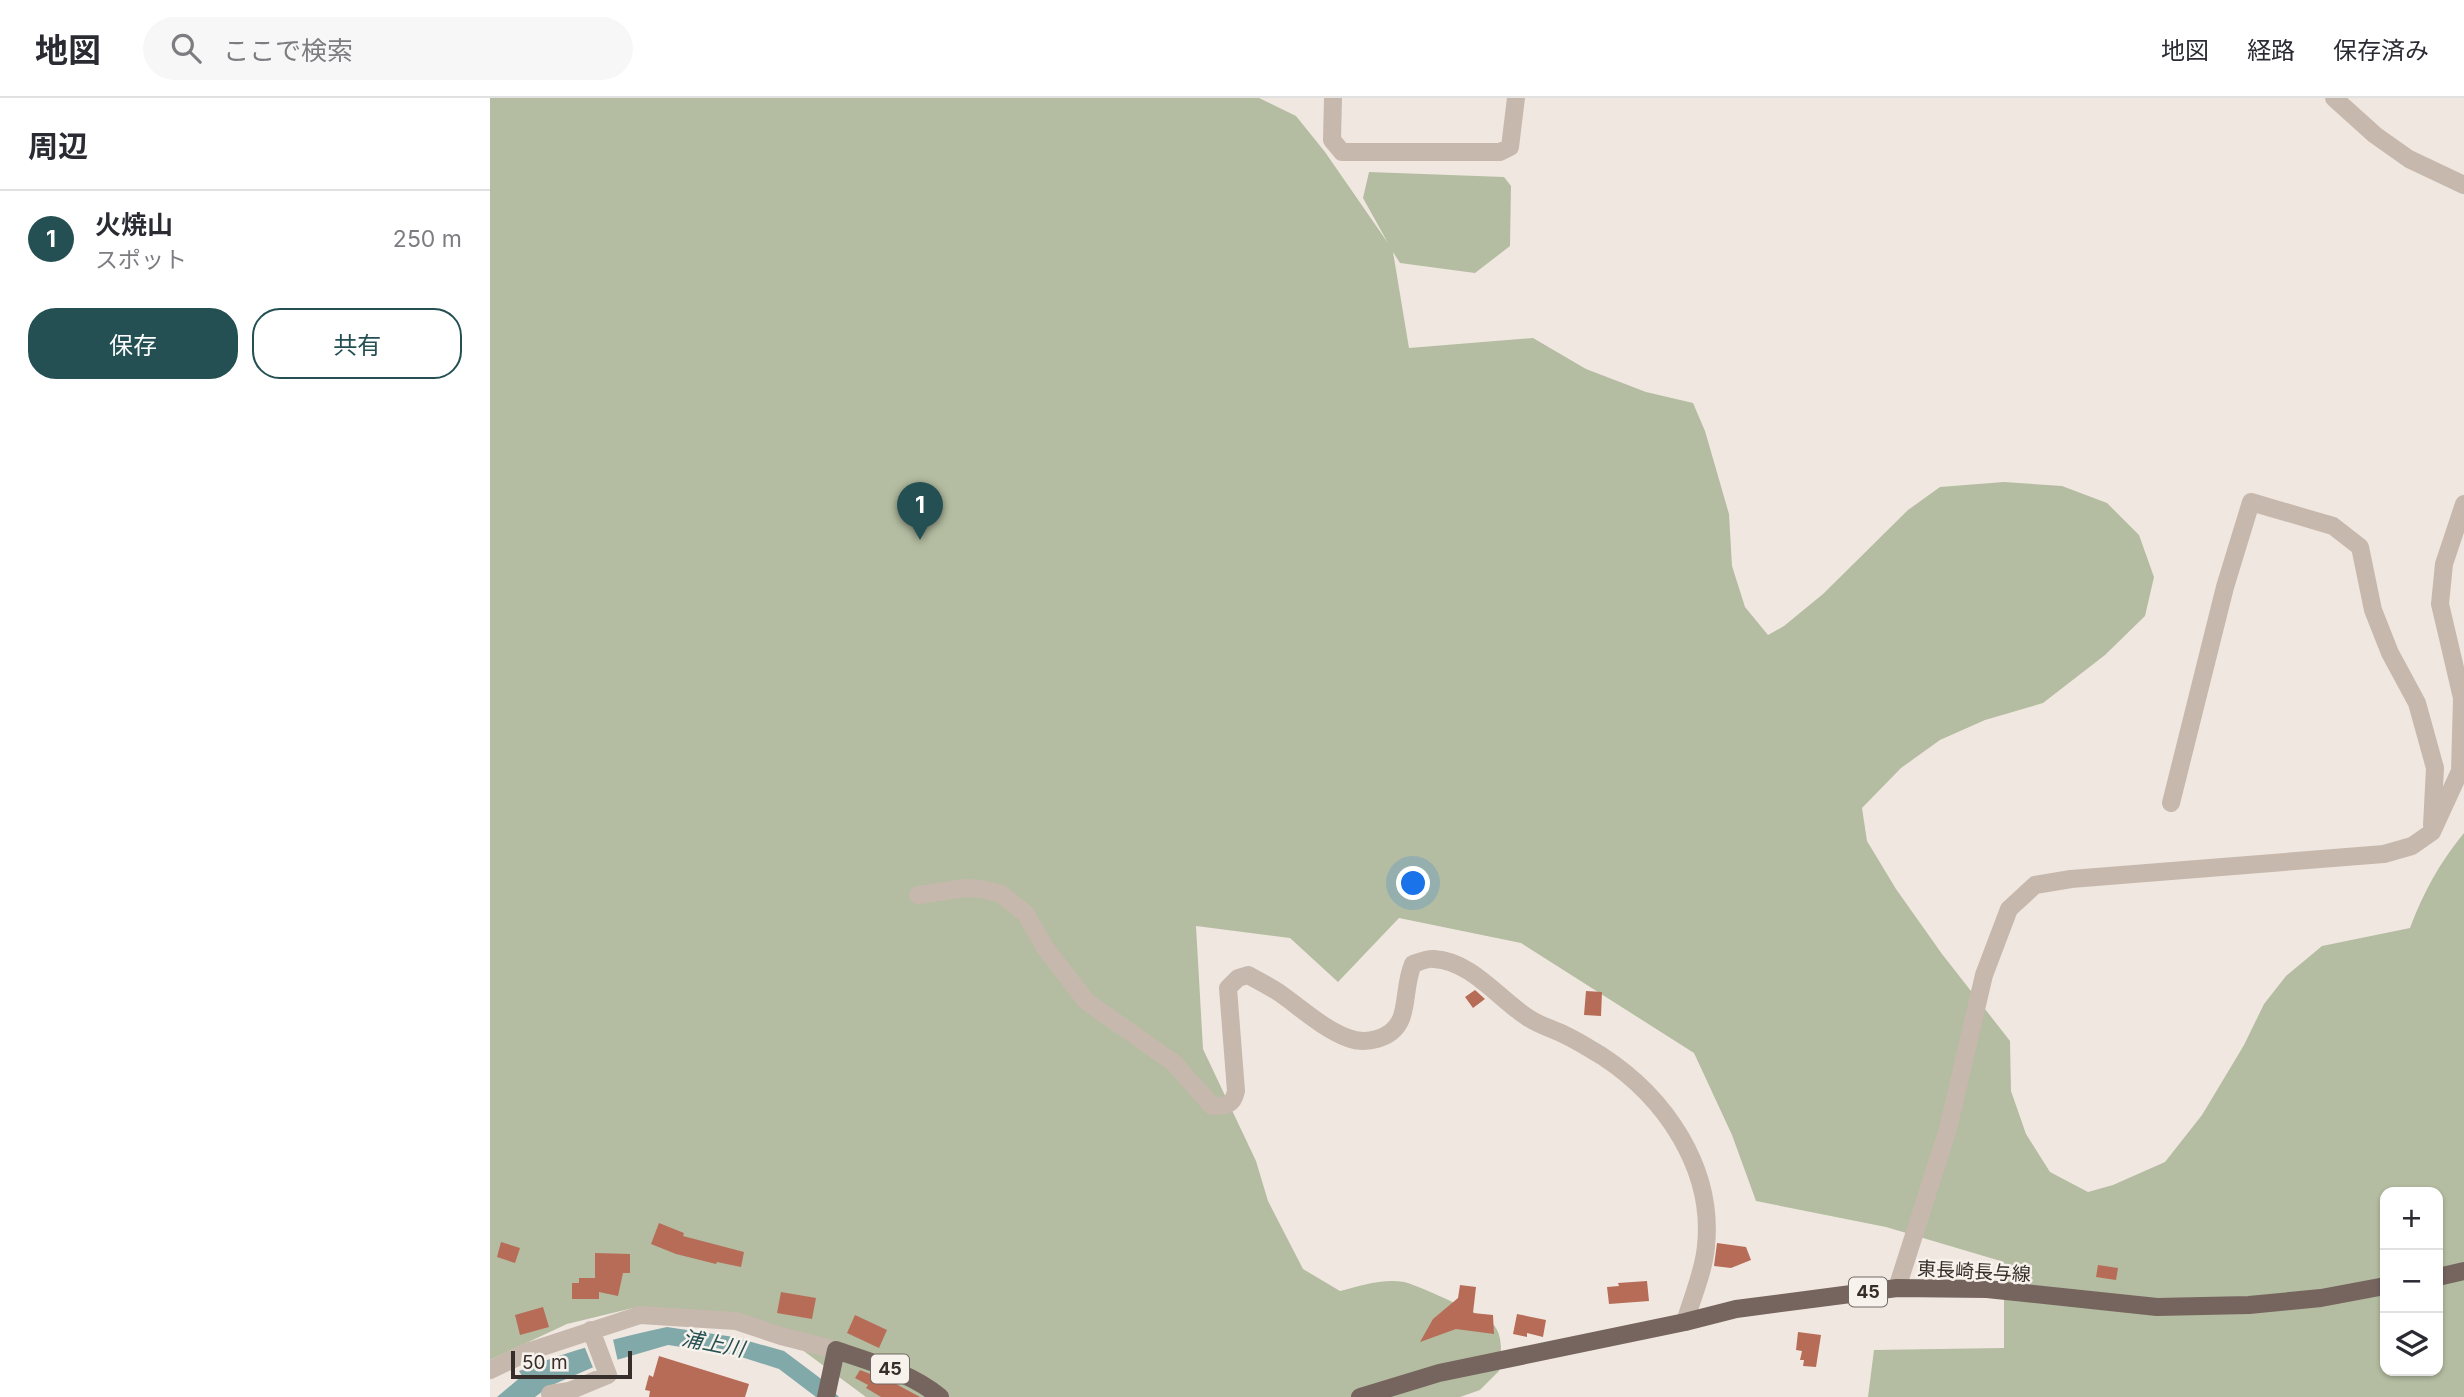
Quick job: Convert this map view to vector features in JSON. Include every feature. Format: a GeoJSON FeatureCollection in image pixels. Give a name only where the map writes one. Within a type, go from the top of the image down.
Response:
{"type":"FeatureCollection","features":[{"type":"Feature","properties":{"kind":"main road"},"geometry":{"type":"LineString","coordinates":[[2443,1275],[2464,1271]]}},
{"type":"Feature","properties":{"kind":"main road","name":"東長崎長与線"},"geometry":{"type":"LineString","coordinates":[[1360,1397],[1439,1373],[1736,1309],[1897,1288],[1987,1290],[2157,1307],[2261,1304],[2321,1298],[2380,1287]]}},
{"type":"Feature","properties":{"kind":"main road"},"geometry":{"type":"LineString","coordinates":[[825,1397],[836,1350]]}},
{"type":"Feature","properties":{"kind":"main road","name":"45"},"geometry":{"type":"LineString","coordinates":[[836,1350],[888,1368],[940,1397]]}},
{"type":"Feature","properties":{"kind":"street"},"geometry":{"type":"LineString","coordinates":[[1333,98],[1332,140],[1342,152],[1500,152],[1510,147],[1516,98]]}},
{"type":"Feature","properties":{"kind":"street"},"geometry":{"type":"LineString","coordinates":[[2334,98],[2375,135],[2409,159],[2464,185]]}},
{"type":"Feature","properties":{"kind":"street"},"geometry":{"type":"LineString","coordinates":[[2171,803],[2225,587],[2251,502],[2333,526],[2360,547],[2373,610],[2390,653],[2417,702],[2435,768],[2432,832]]}},
{"type":"Feature","properties":{"kind":"street"},"geometry":{"type":"LineString","coordinates":[[1897,1288],[1948,1129],[1984,975],[2009,909],[2035,885],[2084,878],[2384,854],[2412,846],[2432,832],[2460,771],[2462,698],[2440,604],[2444,564],[2464,504]]}},
{"type":"Feature","properties":{"kind":"street"},"geometry":{"type":"LineString","coordinates":[[918,895],[965,888],[1001,894],[1026,915],[1044,946],[1086,1001],[1174,1063],[1212,1106],[1226,1106],[1234,1100],[1236,1091],[1228,988],[1238,978],[1248,975],[1350,1039],[1373,1041],[1390,1034],[1401,1020],[1407,978],[1413,964],[1432,958],[1459,966],[1529,1019],[1569,1037],[1604,1058],[1646,1091],[1686,1143],[1697,1166],[1707,1208],[1707,1221],[1706,1248],[1685,1322]]}},
{"type":"Feature","properties":{"kind":"street"},"geometry":{"type":"LineString","coordinates":[[490,1370],[530,1351],[640,1315],[736,1321],[836,1350]]}},
{"type":"Feature","properties":{"kind":"street"},"geometry":{"type":"LineString","coordinates":[[550,1394],[569,1391],[608,1375],[591,1330]]}},
{"type":"Feature","properties":{"kind":"green space"},"geometry":{"type":"Polygon","coordinates":[[[490,98],[1259,98],[1296,116],[1325,152],[1388,243],[1363,198],[1369,172],[1504,177],[1511,186],[1510,246],[1475,273],[1400,263],[1393,252],[1409,348],[1533,338],[1586,369],[1646,392],[1693,403],[1705,431],[1729,514],[1732,566],[1745,607],[1768,635],[1784,626],[1823,594],[1908,510],[1940,487],[2004,482],[2062,486],[2107,503],[2139,535],[2154,577],[2145,616],[2105,655],[2043,703],[1985,720],[1940,740],[1901,768],[1862,808],[1867,841],[1896,889],[1942,954],[2010,1041],[2011,1091],[2026,1134],[2050,1172],[2088,1192],[2113,1185],[2165,1162],[2202,1115],[2244,1045],[2264,1004],[2286,976],[2322,946],[2410,928],[2433,878],[2464,833],[2464,1397],[1868,1397],[1874,1350],[2004,1348],[2004,1262],[1886,1227],[1756,1201],[1732,1135],[1694,1053],[1521,943],[1399,918],[1338,982],[1290,938],[1196,926],[1203,1049],[1256,1161],[1268,1201],[1303,1269],[1340,1291],[1380,1282],[1404,1282],[1488,1320],[1499,1334],[1499,1371],[1480,1390],[1460,1397],[866,1397],[782,1335],[633,1308],[567,1324],[490,1360],[490,98]]]}},
{"type":"Feature","properties":{"kind":"water","name":"浦上川"},"geometry":{"type":"Polygon","coordinates":[[[667,1327],[734,1337],[784,1351],[820,1378],[839,1397],[816,1397],[779,1369],[735,1355],[668,1345],[596,1366],[550,1386],[535,1397],[497,1397],[522,1376],[519,1371],[592,1346],[667,1327]]]}},
{"type":"Feature","properties":{"kind":"pier"},"geometry":{"type":"Polygon","coordinates":[[[612,1335],[618,1362],[594,1370],[583,1343],[612,1335]]]}},
{"type":"Feature","properties":{"kind":"building"},"geometry":{"type":"Polygon","coordinates":[[[1475,990],[1485,999],[1473,1008],[1465,997],[1475,990]]]}},
{"type":"Feature","properties":{"kind":"building"},"geometry":{"type":"Polygon","coordinates":[[[1586,991],[1602,992],[1601,1016],[1584,1015],[1586,991]]]}},
{"type":"Feature","properties":{"kind":"building"},"geometry":{"type":"Polygon","coordinates":[[[659,1223],[684,1233],[683,1236],[744,1252],[741,1267],[676,1254],[651,1244],[659,1223]]]}},
{"type":"Feature","properties":{"kind":"building"},"geometry":{"type":"Polygon","coordinates":[[[501,1242],[520,1248],[515,1263],[497,1257],[501,1242]]]}},
{"type":"Feature","properties":{"kind":"building"},"geometry":{"type":"Polygon","coordinates":[[[1717,1243],[1746,1247],[1751,1260],[1731,1268],[1714,1266],[1717,1243]]]}},
{"type":"Feature","properties":{"kind":"building"},"geometry":{"type":"Polygon","coordinates":[[[595,1253],[630,1254],[630,1273],[623,1273],[618,1296],[599,1292],[599,1299],[572,1299],[572,1283],[579,1283],[579,1278],[595,1278],[595,1253]]]}},
{"type":"Feature","properties":{"kind":"building"},"geometry":{"type":"Polygon","coordinates":[[[2098,1265],[2118,1268],[2116,1280],[2096,1277],[2098,1265]]]}},
{"type":"Feature","properties":{"kind":"building"},"geometry":{"type":"Polygon","coordinates":[[[1647,1281],[1649,1301],[1609,1304],[1607,1287],[1619,1286],[1618,1283],[1647,1281]]]}},
{"type":"Feature","properties":{"kind":"building"},"geometry":{"type":"Polygon","coordinates":[[[1460,1285],[1476,1287],[1473,1313],[1493,1315],[1494,1334],[1456,1329],[1420,1342],[1433,1319],[1458,1298],[1460,1285]]]}},
{"type":"Feature","properties":{"kind":"building"},"geometry":{"type":"Polygon","coordinates":[[[781,1292],[816,1298],[812,1319],[777,1313],[781,1292]]]}},
{"type":"Feature","properties":{"kind":"building"},"geometry":{"type":"Polygon","coordinates":[[[543,1307],[549,1327],[520,1335],[515,1315],[543,1307]]]}},
{"type":"Feature","properties":{"kind":"building"},"geometry":{"type":"Polygon","coordinates":[[[1517,1314],[1546,1320],[1543,1337],[1527,1333],[1527,1337],[1513,1334],[1517,1314]]]}},
{"type":"Feature","properties":{"kind":"building"},"geometry":{"type":"Polygon","coordinates":[[[855,1315],[887,1330],[879,1348],[847,1333],[855,1315]]]}},
{"type":"Feature","properties":{"kind":"building"},"geometry":{"type":"Polygon","coordinates":[[[1798,1332],[1821,1335],[1816,1367],[1803,1366],[1804,1360],[1800,1360],[1802,1351],[1796,1350],[1798,1332]]]}},
{"type":"Feature","properties":{"kind":"building"},"geometry":{"type":"Polygon","coordinates":[[[659,1356],[749,1384],[745,1397],[649,1397],[650,1391],[645,1390],[649,1375],[653,1377],[659,1356]]]}},
{"type":"Feature","properties":{"kind":"building"},"geometry":{"type":"Polygon","coordinates":[[[860,1370],[920,1397],[881,1397],[855,1378],[860,1370]]]}},
{"type":"Feature","properties":{"kind":"place","name":"火焼山"},"geometry":{"type":"Point","coordinates":[920,540]}}]}
